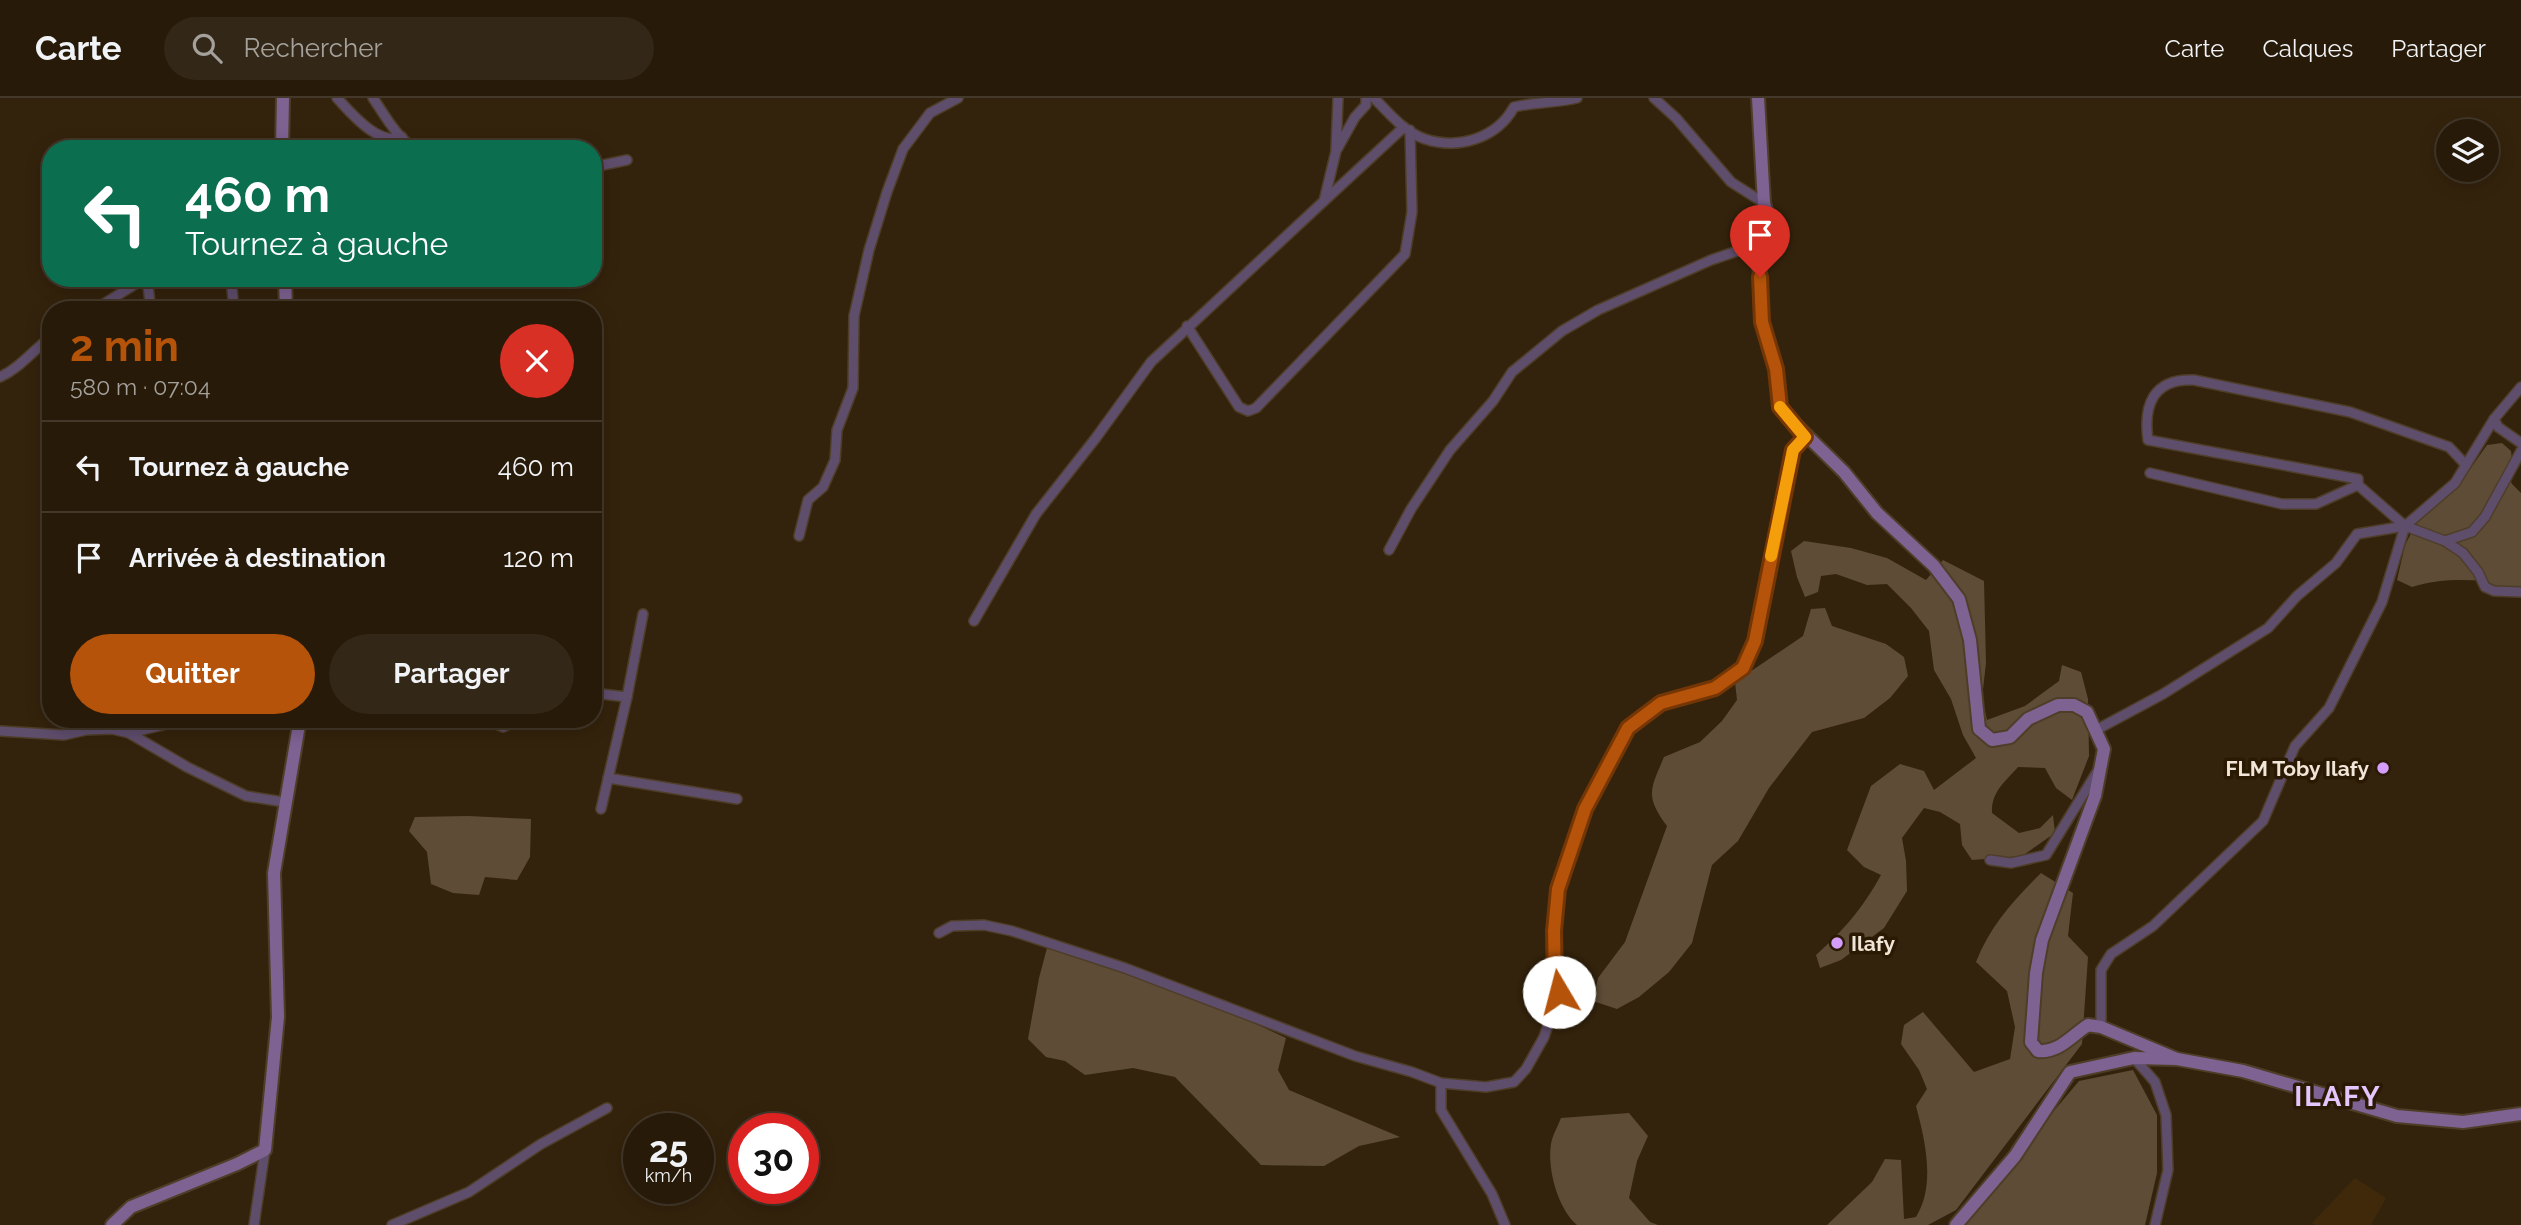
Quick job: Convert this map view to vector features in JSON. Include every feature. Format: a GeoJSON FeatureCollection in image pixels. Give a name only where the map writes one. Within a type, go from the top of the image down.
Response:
{"type":"FeatureCollection","features":[{"type":"Feature","properties":{"kind":"street"},"geometry":{"type":"LineString","coordinates":[[282,140],[283,98]]}},
{"type":"Feature","properties":{"kind":"street"},"geometry":{"type":"LineString","coordinates":[[337,98],[380,136],[393,140],[402,137]]}},
{"type":"Feature","properties":{"kind":"street"},"geometry":{"type":"LineString","coordinates":[[373,98],[405,140]]}},
{"type":"Feature","properties":{"kind":"street"},"geometry":{"type":"LineString","coordinates":[[799,536],[808,500],[823,487],[835,460],[837,430],[853,388],[855,316],[869,250],[887,192],[903,149],[930,113],[958,98]]}},
{"type":"Feature","properties":{"kind":"street"},"geometry":{"type":"LineString","coordinates":[[1324,201],[1336,151],[1338,98]]}},
{"type":"Feature","properties":{"kind":"street"},"geometry":{"type":"LineString","coordinates":[[1336,151],[1366,105],[1366,98]]}},
{"type":"Feature","properties":{"kind":"street"},"geometry":{"type":"LineString","coordinates":[[1374,98],[1407,129],[1424,139],[1458,144],[1474,140],[1500,127],[1514,107],[1577,98]]}},
{"type":"Feature","properties":{"kind":"street"},"geometry":{"type":"LineString","coordinates":[[1654,98],[1692,136],[1731,182],[1764,203]]}},
{"type":"Feature","properties":{"kind":"street"},"geometry":{"type":"LineString","coordinates":[[1758,98],[1766,213],[1759,258],[1762,322],[1776,369],[1780,407],[1844,471],[1877,513],[1934,566],[1959,599],[1970,640],[1979,729],[1992,740],[2010,737],[2028,719],[2058,705],[2074,705],[2087,712],[2104,749],[2095,796],[2042,940],[2036,973],[2031,1042],[2038,1051],[2048,1052],[2088,1025],[2101,1027],[2177,1059]]}},
{"type":"Feature","properties":{"kind":"street"},"geometry":{"type":"LineString","coordinates":[[975,621],[1036,514],[1151,362],[1324,201],[1407,129]]}},
{"type":"Feature","properties":{"kind":"street"},"geometry":{"type":"LineString","coordinates":[[1187,326],[1239,407],[1248,411],[1256,408],[1405,254],[1412,212],[1407,129]]}},
{"type":"Feature","properties":{"kind":"street"},"geometry":{"type":"LineString","coordinates":[[602,165],[627,160]]}},
{"type":"Feature","properties":{"kind":"street"},"geometry":{"type":"LineString","coordinates":[[1390,550],[1411,509],[1450,450],[1493,401],[1512,372],[1562,331],[1598,310],[1711,260],[1761,243]]}},
{"type":"Feature","properties":{"kind":"street"},"geometry":{"type":"LineString","coordinates":[[109,301],[131,287]]}},
{"type":"Feature","properties":{"kind":"street"},"geometry":{"type":"LineString","coordinates":[[147,287],[150,301]]}},
{"type":"Feature","properties":{"kind":"street"},"geometry":{"type":"LineString","coordinates":[[0,377],[14,370],[42,343]]}},
{"type":"Feature","properties":{"kind":"street"},"geometry":{"type":"LineString","coordinates":[[34,349],[42,348]]}},
{"type":"Feature","properties":{"kind":"street"},"geometry":{"type":"LineString","coordinates":[[2466,466],[2449,447],[2350,412],[2194,380],[2177,379],[2160,388],[2149,405],[2146,423],[2148,440],[2358,479],[2358,485],[2405,526],[2445,541],[2463,553],[2485,587],[2494,592],[2521,592]]}},
{"type":"Feature","properties":{"kind":"street"},"geometry":{"type":"LineString","coordinates":[[2096,730],[2163,694],[2268,628],[2297,596],[2336,562],[2357,534],[2405,526],[2455,483],[2494,419],[2521,387]]}},
{"type":"Feature","properties":{"kind":"street"},"geometry":{"type":"LineString","coordinates":[[2494,419],[2498,427],[2521,443]]}},
{"type":"Feature","properties":{"kind":"street"},"geometry":{"type":"LineString","coordinates":[[939,933],[952,926],[984,925],[1037,938],[1209,998],[1355,1056],[1441,1083],[1486,1087],[1514,1082],[1526,1069],[1544,1037],[1559,992],[1555,979],[1558,889],[1585,809],[1628,728],[1661,703],[1715,688],[1743,668],[1755,641],[1793,450],[1805,437],[1796,425]]}},
{"type":"Feature","properties":{"kind":"street"},"geometry":{"type":"LineString","coordinates":[[2445,541],[2472,532],[2496,498],[2521,451]]}},
{"type":"Feature","properties":{"kind":"street"},"geometry":{"type":"LineString","coordinates":[[2150,474],[2282,504],[2316,504],[2358,485]]}},
{"type":"Feature","properties":{"kind":"street"},"geometry":{"type":"LineString","coordinates":[[2101,1027],[2101,970],[2111,954],[2153,926],[2263,821],[2295,746],[2329,708],[2382,601],[2405,526]]}},
{"type":"Feature","properties":{"kind":"street"},"geometry":{"type":"LineString","coordinates":[[601,809],[643,614]]}},
{"type":"Feature","properties":{"kind":"street"},"geometry":{"type":"LineString","coordinates":[[602,694],[627,697]]}},
{"type":"Feature","properties":{"kind":"street"},"geometry":{"type":"LineString","coordinates":[[129,733],[150,728]]}},
{"type":"Feature","properties":{"kind":"street"},"geometry":{"type":"LineString","coordinates":[[254,1225],[265,1150],[278,1017],[274,873],[298,728]]}},
{"type":"Feature","properties":{"kind":"street"},"geometry":{"type":"LineString","coordinates":[[0,731],[64,735],[86,730],[112,729],[129,733],[187,767],[246,796],[285,802]]}},
{"type":"Feature","properties":{"kind":"street"},"geometry":{"type":"LineString","coordinates":[[1990,860],[2011,863],[2046,855],[2102,765]]}},
{"type":"Feature","properties":{"kind":"street"},"geometry":{"type":"LineString","coordinates":[[608,778],[737,799]]}},
{"type":"Feature","properties":{"kind":"street"},"geometry":{"type":"LineString","coordinates":[[2134,1058],[2155,1082],[2165,1115],[2168,1170],[2155,1225]]}},
{"type":"Feature","properties":{"kind":"street"},"geometry":{"type":"LineString","coordinates":[[1956,1225],[2015,1156],[2070,1072],[2134,1058],[2177,1059],[2243,1070],[2397,1116],[2463,1122],[2521,1114]]}},
{"type":"Feature","properties":{"kind":"street"},"geometry":{"type":"LineString","coordinates":[[1441,1083],[1441,1110],[1492,1194],[1504,1225]]}},
{"type":"Feature","properties":{"kind":"street"},"geometry":{"type":"LineString","coordinates":[[392,1225],[469,1192],[541,1144],[607,1108]]}},
{"type":"Feature","properties":{"kind":"street"},"geometry":{"type":"LineString","coordinates":[[112,1225],[131,1207],[265,1150]]}},
{"type":"Feature","properties":{"kind":"shaded area"},"geometry":{"type":"Polygon","coordinates":[[[2502,443],[2511,451],[2512,460],[2506,471],[2512,484],[2521,493],[2521,588],[2495,588],[2487,581],[2468,580],[2440,581],[2412,587],[2397,580],[2405,545],[2416,524],[2456,489],[2487,445],[2502,443]]]}},
{"type":"Feature","properties":{"kind":"shaded area"},"geometry":{"type":"Polygon","coordinates":[[[1804,541],[1851,548],[1887,558],[1926,580],[1943,560],[1984,581],[1986,663],[1982,698],[1987,720],[2025,706],[2059,681],[2062,665],[2081,672],[2088,699],[2089,756],[2072,800],[2056,788],[2045,768],[2018,767],[2000,788],[1992,806],[1992,813],[2019,833],[2040,828],[2053,815],[2055,833],[2022,856],[1972,860],[1962,845],[1960,824],[1940,812],[1924,808],[1902,838],[1907,891],[1884,928],[1841,960],[1820,968],[1816,955],[1852,918],[1881,875],[1864,867],[1847,850],[1871,786],[1900,764],[1924,771],[1934,790],[1976,758],[1963,735],[1951,699],[1934,670],[1929,631],[1911,608],[1887,584],[1867,585],[1836,574],[1821,576],[1818,592],[1805,597],[1791,551],[1804,541]]]}},
{"type":"Feature","properties":{"kind":"shaded area"},"geometry":{"type":"Polygon","coordinates":[[[1825,608],[1832,626],[1886,644],[1904,657],[1908,676],[1890,698],[1864,718],[1812,732],[1769,788],[1738,841],[1712,865],[1692,943],[1669,972],[1639,997],[1617,1009],[1593,1001],[1598,978],[1625,942],[1667,826],[1655,807],[1652,793],[1655,777],[1664,757],[1700,742],[1722,721],[1737,700],[1735,682],[1803,636],[1811,609],[1825,608]]]}},
{"type":"Feature","properties":{"kind":"shaded area"},"geometry":{"type":"Polygon","coordinates":[[[415,817],[531,819],[530,857],[517,880],[485,877],[479,895],[453,893],[431,884],[427,852],[409,831],[415,817]]]}},
{"type":"Feature","properties":{"kind":"shaded area"},"geometry":{"type":"Polygon","coordinates":[[[2041,873],[2073,893],[2068,936],[2088,957],[2082,1044],[1956,1210],[1928,1225],[1827,1225],[1872,1182],[1885,1159],[1901,1160],[1904,1219],[1916,1217],[1926,1191],[1927,1162],[1916,1106],[1927,1089],[1919,1070],[1901,1044],[1904,1025],[1923,1012],[1974,1072],[2010,1059],[2015,1027],[2007,991],[1976,962],[1988,937],[2004,914],[2041,873]]]}},
{"type":"Feature","properties":{"kind":"shaded area"},"geometry":{"type":"Polygon","coordinates":[[[1047,948],[1069,952],[1214,1004],[1286,1038],[1278,1070],[1289,1090],[1400,1137],[1359,1146],[1324,1166],[1261,1165],[1175,1077],[1133,1068],[1085,1075],[1065,1061],[1046,1057],[1028,1039],[1047,948]]]}},
{"type":"Feature","properties":{"kind":"shaded area"},"geometry":{"type":"Polygon","coordinates":[[[2133,1070],[2157,1115],[2157,1173],[2145,1225],[1958,1225],[2079,1081],[2133,1070]]]}},
{"type":"Feature","properties":{"kind":"shaded area"},"geometry":{"type":"Polygon","coordinates":[[[1629,1113],[1648,1136],[1637,1161],[1629,1198],[1650,1222],[1658,1225],[1577,1225],[1564,1209],[1552,1176],[1552,1141],[1561,1118],[1629,1113]]]}},
{"type":"Feature","properties":{"kind":"shaded area"},"geometry":{"type":"Polygon","coordinates":[[[2355,1178],[2386,1198],[2371,1225],[2312,1223],[2355,1178]]]}},
{"type":"Feature","properties":{"kind":"slow traffic"},"geometry":{"type":"LineString","coordinates":[[1771,556],[1793,450],[1805,437],[1780,407]]}},
{"type":"Feature","properties":{"kind":"place","name":"FLM Toby Ilafy"},"geometry":{"type":"Point","coordinates":[2383,768]}},
{"type":"Feature","properties":{"kind":"place","name":"Ilafy"},"geometry":{"type":"Point","coordinates":[1837,943]}},
{"type":"Feature","properties":{"kind":"district","name":"ILAFY"},"geometry":{"type":"Point","coordinates":[2338,1096]}},
{"type":"Feature","properties":{"kind":"route"},"geometry":{"type":"LineString","coordinates":[[1559,992],[1555,979],[1554,931],[1558,889],[1585,809],[1628,728],[1661,703],[1715,688],[1743,668],[1755,641],[1793,450],[1805,437],[1780,407],[1776,369],[1762,322],[1760,277]]}}]}
